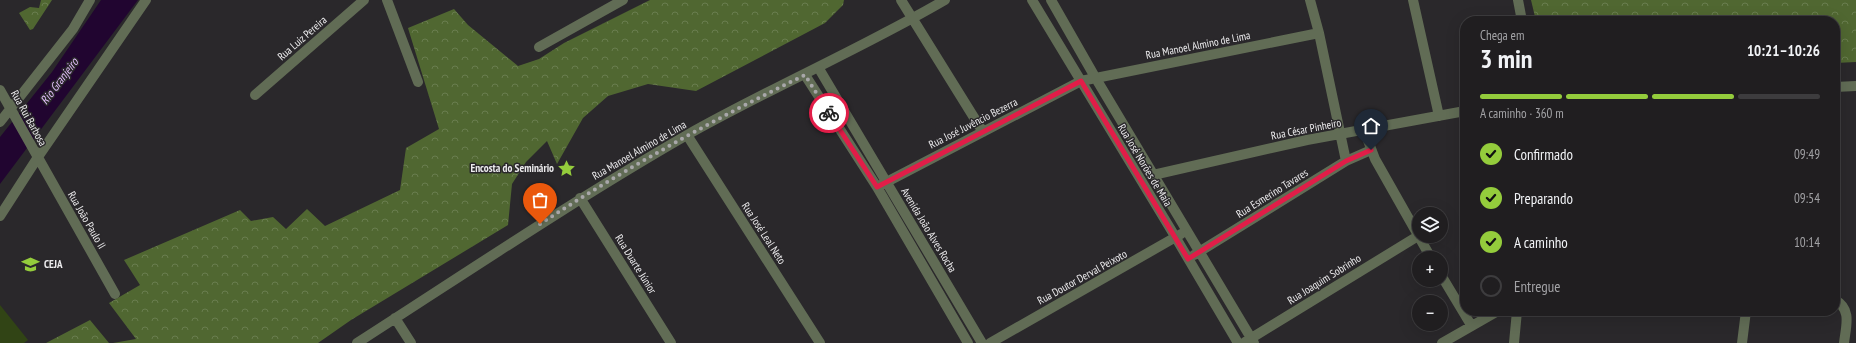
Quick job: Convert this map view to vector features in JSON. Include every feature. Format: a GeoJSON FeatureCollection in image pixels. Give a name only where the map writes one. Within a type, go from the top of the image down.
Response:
{"type":"FeatureCollection","features":[{"type":"Feature","properties":{"kind":"street"},"geometry":{"type":"LineString","coordinates":[[0,122],[73,29],[90,0]]}},
{"type":"Feature","properties":{"kind":"street"},"geometry":{"type":"LineString","coordinates":[[0,216],[38,157],[146,0]]}},
{"type":"Feature","properties":{"kind":"street","name":"Rua Luiz Pereira"},"geometry":{"type":"LineString","coordinates":[[255,94],[364,0]]}},
{"type":"Feature","properties":{"kind":"street"},"geometry":{"type":"LineString","coordinates":[[387,0],[418,82]]}},
{"type":"Feature","properties":{"kind":"street"},"geometry":{"type":"LineString","coordinates":[[539,47],[623,0]]}},
{"type":"Feature","properties":{"kind":"street"},"geometry":{"type":"LineString","coordinates":[[901,0],[983,132]]}},
{"type":"Feature","properties":{"kind":"street","name":"Rua Manoel Almino de Lima"},"geometry":{"type":"LineString","coordinates":[[357,343],[580,198],[687,135],[740,106],[805,75],[945,0]]}},
{"type":"Feature","properties":{"kind":"street","name":"Rua José Norões de Maia"},"geometry":{"type":"LineString","coordinates":[[1032,0],[1238,343]]}},
{"type":"Feature","properties":{"kind":"street","name":"Rua José Norões de Maia"},"geometry":{"type":"LineString","coordinates":[[1051,0],[1199,252],[1249,342]]}},
{"type":"Feature","properties":{"kind":"street"},"geometry":{"type":"LineString","coordinates":[[1310,0],[1320,33],[1346,161]]}},
{"type":"Feature","properties":{"kind":"street"},"geometry":{"type":"LineString","coordinates":[[1413,0],[1439,116]]}},
{"type":"Feature","properties":{"kind":"street"},"geometry":{"type":"LineString","coordinates":[[1518,0],[1521,16]]}},
{"type":"Feature","properties":{"kind":"street","name":"Rua Manoel Almino de Lima"},"geometry":{"type":"LineString","coordinates":[[1081,81],[1320,33]]}},
{"type":"Feature","properties":{"kind":"street","name":"Avenida João Alves Rocha"},"geometry":{"type":"LineString","coordinates":[[818,67],[924,243],[982,343]]}},
{"type":"Feature","properties":{"kind":"street","name":"Avenida João Alves Rocha"},"geometry":{"type":"LineString","coordinates":[[805,75],[877,187],[968,343]]}},
{"type":"Feature","properties":{"kind":"street","name":"Rua José Juvêncio Bezerra"},"geometry":{"type":"LineString","coordinates":[[877,187],[1081,81]]}},
{"type":"Feature","properties":{"kind":"street"},"geometry":{"type":"LineString","coordinates":[[1840,87],[1856,86]]}},
{"type":"Feature","properties":{"kind":"street","name":"Rua Rui Barbosa"},"geometry":{"type":"LineString","coordinates":[[0,90],[38,157]]}},
{"type":"Feature","properties":{"kind":"street","name":"Rua César Pinheiro"},"geometry":{"type":"LineString","coordinates":[[1153,175],[1341,134],[1460,112]]}},
{"type":"Feature","properties":{"kind":"street"},"geometry":{"type":"LineString","coordinates":[[1364,130],[1371,150],[1412,225]]}},
{"type":"Feature","properties":{"kind":"street","name":"Rua José Leal Neto"},"geometry":{"type":"LineString","coordinates":[[687,135],[820,343]]}},
{"type":"Feature","properties":{"kind":"street","name":"Rua Esmerino Tavares"},"geometry":{"type":"LineString","coordinates":[[1188,259],[1346,161],[1371,150]]}},
{"type":"Feature","properties":{"kind":"street","name":"Rua João Paulo II"},"geometry":{"type":"LineString","coordinates":[[38,157],[115,294]]}},
{"type":"Feature","properties":{"kind":"street","name":"Rua Duarte Júnior"},"geometry":{"type":"LineString","coordinates":[[580,198],[672,343]]}},
{"type":"Feature","properties":{"kind":"street","name":"Rua Doutor Derval Peixoto"},"geometry":{"type":"LineString","coordinates":[[990,343],[1176,238],[1186,230]]}},
{"type":"Feature","properties":{"kind":"street","name":"Rua Joaquim Sobrinho"},"geometry":{"type":"LineString","coordinates":[[1249,342],[1412,240]]}},
{"type":"Feature","properties":{"kind":"street"},"geometry":{"type":"LineString","coordinates":[[913,248],[924,243]]}},
{"type":"Feature","properties":{"kind":"street"},"geometry":{"type":"LineString","coordinates":[[1448,287],[1460,307]]}},
{"type":"Feature","properties":{"kind":"street"},"geometry":{"type":"LineString","coordinates":[[942,298],[953,294]]}},
{"type":"Feature","properties":{"kind":"street"},"geometry":{"type":"LineString","coordinates":[[1840,302],[1843,304],[1846,311],[1844,343]]}},
{"type":"Feature","properties":{"kind":"street"},"geometry":{"type":"LineString","coordinates":[[1466,316],[1471,325]]}},
{"type":"Feature","properties":{"kind":"street"},"geometry":{"type":"LineString","coordinates":[[1442,343],[1488,316]]}},
{"type":"Feature","properties":{"kind":"street"},"geometry":{"type":"LineString","coordinates":[[1514,343],[1517,316]]}},
{"type":"Feature","properties":{"kind":"street"},"geometry":{"type":"LineString","coordinates":[[1742,343],[1745,316]]}},
{"type":"Feature","properties":{"kind":"street"},"geometry":{"type":"LineString","coordinates":[[395,318],[411,343]]}},
{"type":"Feature","properties":{"kind":"green space"},"geometry":{"type":"Polygon","coordinates":[[[41,0],[52,0],[33,29],[30,30],[19,13],[30,7],[39,8],[41,0]]]}},
{"type":"Feature","properties":{"kind":"green space"},"geometry":{"type":"Polygon","coordinates":[[[650,0],[844,0],[843,5],[825,23],[696,91],[648,84],[608,96],[583,118],[557,164],[547,141],[526,162],[512,184],[508,225],[351,320],[318,343],[113,343],[136,339],[109,303],[140,285],[124,260],[240,210],[251,221],[273,217],[286,229],[307,209],[325,226],[400,190],[406,148],[439,129],[408,28],[454,9],[468,25],[518,66],[539,59],[564,43],[650,0]]]}},
{"type":"Feature","properties":{"kind":"green space"},"geometry":{"type":"Polygon","coordinates":[[[1531,0],[1856,0],[1856,62],[1840,63],[1840,16],[1535,16],[1531,0]]]}},
{"type":"Feature","properties":{"kind":"green space"},"geometry":{"type":"Polygon","coordinates":[[[0,305],[28,340],[24,343],[0,343],[0,305]]]}},
{"type":"Feature","properties":{"kind":"green space"},"geometry":{"type":"Polygon","coordinates":[[[90,320],[109,343],[46,343],[90,320]]]}},
{"type":"Feature","properties":{"kind":"water","name":"Rio Granjeiro"},"geometry":{"type":"Polygon","coordinates":[[[101,0],[138,0],[0,184],[0,137],[52,72],[101,0]]]}},
{"type":"Feature","properties":{"kind":"way so far"},"geometry":{"type":"LineString","coordinates":[[540,224],[580,198],[687,135],[740,106],[805,75],[829,113]]}},
{"type":"Feature","properties":{"kind":"place","name":"Encosta do Seminário"},"geometry":{"type":"Point","coordinates":[567,168]}},
{"type":"Feature","properties":{"kind":"place","name":"CEJA"},"geometry":{"type":"Point","coordinates":[31,264]}},
{"type":"Feature","properties":{"kind":"route"},"geometry":{"type":"LineString","coordinates":[[829,113],[877,187],[1081,81],[1188,259],[1346,161],[1371,150]]}}]}
